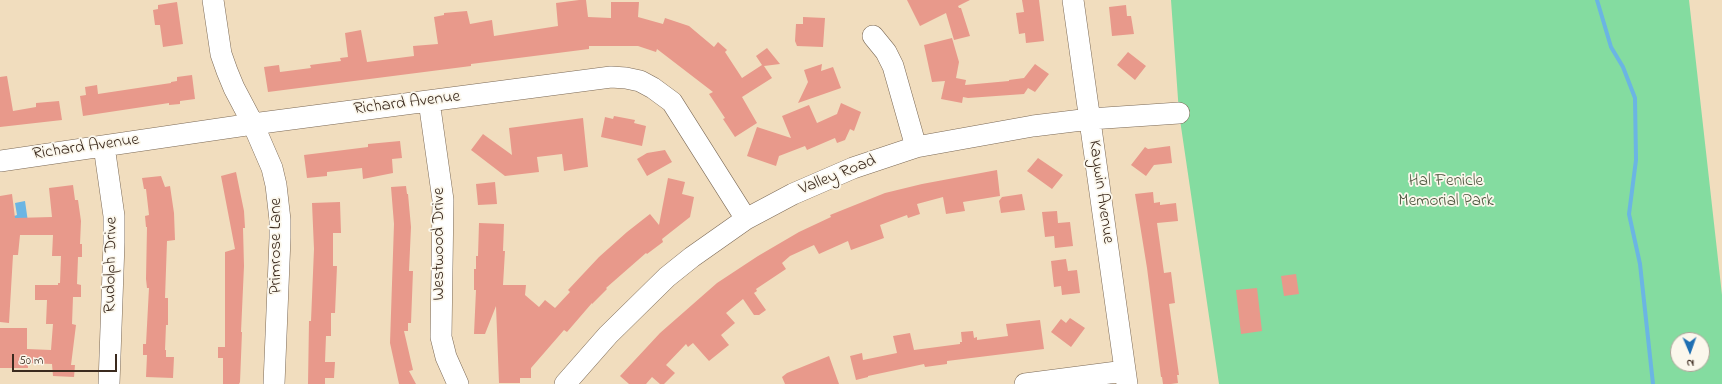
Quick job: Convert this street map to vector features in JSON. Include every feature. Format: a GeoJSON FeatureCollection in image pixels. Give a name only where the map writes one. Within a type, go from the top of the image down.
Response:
{"type":"FeatureCollection","features":[{"type":"Feature","properties":{"kind":"street","name":"Primrose Lane"},"geometry":{"type":"LineString","coordinates":[[213,0],[222,54],[227,71],[234,88],[253,124],[272,168],[276,185],[280,220],[274,384]]}},
{"type":"Feature","properties":{"kind":"street","name":"Kaywin Avenue"},"geometry":{"type":"LineString","coordinates":[[1073,0],[1126,378]]}},
{"type":"Feature","properties":{"kind":"street"},"geometry":{"type":"LineString","coordinates":[[874,36],[886,52],[893,66],[916,147]]}},
{"type":"Feature","properties":{"kind":"street","name":"Richard Avenue"},"geometry":{"type":"LineString","coordinates":[[0,161],[253,124],[611,77],[626,78],[640,81],[653,88],[672,102],[746,218]]}},
{"type":"Feature","properties":{"kind":"street","name":"Westwood Drive"},"geometry":{"type":"LineString","coordinates":[[428,101],[444,206],[441,337],[446,357],[458,384]]}},
{"type":"Feature","properties":{"kind":"street","name":"Valley Road"},"geometry":{"type":"LineString","coordinates":[[564,384],[608,335],[667,277],[698,252],[746,218],[793,194],[847,171],[916,147],[1033,126],[1090,119],[1179,113]]}},
{"type":"Feature","properties":{"kind":"street","name":"Rudolph Drive"},"geometry":{"type":"LineString","coordinates":[[104,146],[114,216],[109,384]]}},
{"type":"Feature","properties":{"kind":"street"},"geometry":{"type":"LineString","coordinates":[[1025,384],[1126,378]]}},
{"type":"Feature","properties":{"kind":"green space","name":"Hal Fenicle Memorial Park"},"geometry":{"type":"Polygon","coordinates":[[[1171,0],[1689,0],[1722,295],[1722,384],[1219,384],[1179,113],[1171,0]]]}},
{"type":"Feature","properties":{"kind":"water"},"geometry":{"type":"Polygon","coordinates":[[[25,201],[28,222],[15,224],[14,216],[17,215],[15,203],[25,201]]]}},
{"type":"Feature","properties":{"kind":"building"},"geometry":{"type":"Polygon","coordinates":[[[586,0],[588,17],[611,18],[611,2],[639,2],[638,17],[663,24],[665,18],[689,26],[714,47],[718,42],[727,50],[725,52],[742,78],[762,65],[756,56],[767,48],[780,64],[764,66],[772,78],[742,97],[757,123],[735,137],[723,119],[725,118],[709,94],[713,92],[657,49],[656,52],[638,46],[589,46],[589,49],[471,64],[471,66],[268,92],[264,67],[279,65],[280,72],[311,68],[310,65],[341,61],[340,58],[348,57],[345,33],[361,30],[367,62],[414,56],[413,46],[438,44],[434,17],[444,15],[444,13],[467,11],[470,24],[492,20],[494,36],[558,26],[556,3],[586,0]]]}},
{"type":"Feature","properties":{"kind":"building"},"geometry":{"type":"Polygon","coordinates":[[[907,0],[970,0],[958,6],[961,8],[970,36],[954,40],[946,13],[920,26],[907,0]]]}},
{"type":"Feature","properties":{"kind":"building"},"geometry":{"type":"Polygon","coordinates":[[[1022,0],[1039,0],[1044,41],[1026,43],[1025,33],[1019,34],[1016,13],[1024,12],[1022,0]]]}},
{"type":"Feature","properties":{"kind":"building"},"geometry":{"type":"Polygon","coordinates":[[[177,2],[183,44],[163,47],[160,25],[155,25],[153,10],[158,9],[158,5],[177,2]]]}},
{"type":"Feature","properties":{"kind":"building"},"geometry":{"type":"Polygon","coordinates":[[[1126,5],[1127,16],[1131,16],[1134,34],[1112,36],[1109,7],[1126,5]]]}},
{"type":"Feature","properties":{"kind":"building"},"geometry":{"type":"Polygon","coordinates":[[[803,17],[825,18],[823,47],[797,46],[795,41],[796,24],[803,24],[803,17]]]}},
{"type":"Feature","properties":{"kind":"building"},"geometry":{"type":"Polygon","coordinates":[[[952,38],[959,62],[956,78],[966,80],[965,85],[1009,81],[1024,78],[1035,64],[1049,74],[1035,92],[1028,88],[1024,94],[968,98],[963,97],[962,103],[941,99],[945,81],[932,82],[924,45],[952,38]]]}},
{"type":"Feature","properties":{"kind":"building"},"geometry":{"type":"Polygon","coordinates":[[[1128,52],[1146,66],[1135,80],[1117,65],[1128,52]]]}},
{"type":"Feature","properties":{"kind":"building"},"geometry":{"type":"Polygon","coordinates":[[[822,64],[821,71],[833,67],[841,88],[798,103],[808,82],[804,70],[822,64]]]}},
{"type":"Feature","properties":{"kind":"building"},"geometry":{"type":"Polygon","coordinates":[[[192,75],[195,99],[180,101],[180,104],[169,105],[169,103],[83,116],[80,96],[86,95],[85,87],[97,85],[98,94],[171,83],[177,81],[177,77],[192,75]]]}},
{"type":"Feature","properties":{"kind":"building"},"geometry":{"type":"Polygon","coordinates":[[[7,76],[13,111],[36,107],[36,103],[59,101],[62,120],[0,127],[0,77],[7,76]]]}},
{"type":"Feature","properties":{"kind":"building"},"geometry":{"type":"Polygon","coordinates":[[[841,103],[861,112],[854,131],[850,129],[845,140],[837,143],[835,138],[807,150],[805,146],[779,156],[776,166],[747,156],[757,127],[791,138],[782,116],[809,105],[817,123],[837,114],[841,103]]]}},
{"type":"Feature","properties":{"kind":"building"},"geometry":{"type":"Polygon","coordinates":[[[614,116],[635,120],[634,123],[646,126],[642,146],[601,137],[605,117],[613,119],[614,116]]]}},
{"type":"Feature","properties":{"kind":"building"},"geometry":{"type":"Polygon","coordinates":[[[583,118],[588,167],[564,171],[562,154],[537,157],[539,172],[505,176],[471,150],[483,134],[512,155],[509,128],[583,118]]]}},
{"type":"Feature","properties":{"kind":"building"},"geometry":{"type":"Polygon","coordinates":[[[400,141],[402,158],[392,159],[393,173],[363,179],[362,168],[327,172],[327,176],[307,178],[304,155],[368,147],[368,144],[400,141]]]}},
{"type":"Feature","properties":{"kind":"building"},"geometry":{"type":"Polygon","coordinates":[[[1170,146],[1172,163],[1154,165],[1146,176],[1131,165],[1145,147],[1148,149],[1170,146]]]}},
{"type":"Feature","properties":{"kind":"building"},"geometry":{"type":"Polygon","coordinates":[[[665,150],[672,162],[647,176],[637,159],[647,153],[665,150]]]}},
{"type":"Feature","properties":{"kind":"building"},"geometry":{"type":"Polygon","coordinates":[[[1038,158],[1063,175],[1052,189],[1027,171],[1038,158]]]}},
{"type":"Feature","properties":{"kind":"building"},"geometry":{"type":"Polygon","coordinates":[[[997,170],[1000,196],[963,202],[965,211],[946,214],[943,197],[917,204],[920,214],[908,218],[907,215],[880,225],[884,238],[851,250],[848,241],[819,254],[814,245],[790,256],[782,263],[786,269],[756,289],[757,291],[754,293],[766,310],[759,315],[754,315],[743,299],[726,313],[735,323],[721,335],[729,345],[709,361],[693,343],[688,347],[686,344],[666,365],[675,373],[664,384],[660,384],[652,377],[646,384],[629,384],[620,376],[660,333],[717,283],[758,256],[799,232],[831,217],[830,215],[885,193],[922,184],[997,170]]]}},
{"type":"Feature","properties":{"kind":"building"},"geometry":{"type":"Polygon","coordinates":[[[236,172],[244,211],[245,228],[243,228],[244,266],[240,382],[239,384],[223,384],[223,358],[218,358],[218,347],[225,347],[225,252],[235,249],[221,176],[236,172]]]}},
{"type":"Feature","properties":{"kind":"building"},"geometry":{"type":"Polygon","coordinates":[[[161,176],[165,187],[170,186],[174,213],[175,240],[167,241],[165,298],[168,298],[168,325],[166,325],[165,350],[166,357],[174,357],[173,378],[146,377],[147,355],[143,355],[143,344],[146,344],[149,288],[147,288],[146,279],[147,227],[145,216],[149,215],[146,189],[144,189],[142,178],[161,176]]]}},
{"type":"Feature","properties":{"kind":"building"},"geometry":{"type":"Polygon","coordinates":[[[668,178],[685,182],[682,194],[694,197],[690,217],[662,239],[663,242],[647,254],[646,253],[606,288],[607,289],[592,303],[567,332],[564,330],[531,368],[531,378],[520,378],[520,383],[499,383],[496,306],[485,334],[474,334],[476,290],[474,290],[474,269],[476,269],[476,256],[478,256],[479,223],[504,224],[503,251],[505,251],[503,285],[526,285],[525,295],[539,307],[545,300],[555,308],[570,292],[568,290],[599,257],[627,232],[650,214],[659,225],[668,178]]]}},
{"type":"Feature","properties":{"kind":"building"},"geometry":{"type":"Polygon","coordinates":[[[495,182],[497,204],[478,205],[476,184],[495,182]]]}},
{"type":"Feature","properties":{"kind":"building"},"geometry":{"type":"Polygon","coordinates":[[[73,185],[75,200],[78,200],[81,221],[80,244],[82,244],[82,257],[78,257],[77,284],[81,285],[81,297],[73,297],[72,324],[76,325],[71,365],[75,365],[74,377],[53,376],[52,364],[28,363],[28,368],[0,368],[0,328],[27,328],[27,349],[51,350],[53,324],[46,324],[47,300],[35,300],[35,285],[58,285],[58,283],[60,283],[61,256],[52,256],[53,235],[20,235],[18,255],[13,255],[9,323],[0,322],[0,196],[12,194],[15,218],[52,217],[49,188],[73,185]]]}},
{"type":"Feature","properties":{"kind":"building"},"geometry":{"type":"Polygon","coordinates":[[[406,186],[411,227],[409,271],[413,271],[411,323],[408,323],[408,331],[404,331],[413,370],[409,371],[416,384],[399,384],[390,343],[394,224],[391,187],[406,186]]]}},
{"type":"Feature","properties":{"kind":"building"},"geometry":{"type":"Polygon","coordinates":[[[1153,192],[1154,203],[1160,202],[1160,205],[1176,203],[1178,221],[1157,223],[1164,273],[1171,272],[1175,303],[1169,304],[1179,375],[1177,375],[1178,383],[1171,384],[1163,384],[1161,377],[1147,268],[1135,194],[1153,192]]]}},
{"type":"Feature","properties":{"kind":"building"},"geometry":{"type":"Polygon","coordinates":[[[1022,194],[1025,210],[1001,213],[999,201],[1002,197],[1022,194]]]}},
{"type":"Feature","properties":{"kind":"building"},"geometry":{"type":"Polygon","coordinates":[[[340,202],[341,233],[333,233],[333,266],[337,266],[335,313],[331,313],[331,336],[326,336],[325,362],[335,362],[334,378],[325,378],[325,384],[308,384],[309,321],[311,321],[314,249],[312,203],[340,202]]]}},
{"type":"Feature","properties":{"kind":"building"},"geometry":{"type":"Polygon","coordinates":[[[1057,211],[1058,223],[1070,222],[1073,246],[1055,248],[1054,236],[1045,237],[1042,212],[1057,211]]]}},
{"type":"Feature","properties":{"kind":"building"},"geometry":{"type":"Polygon","coordinates":[[[1066,259],[1068,271],[1077,270],[1080,293],[1062,295],[1061,286],[1054,287],[1051,261],[1066,259]]]}},
{"type":"Feature","properties":{"kind":"building"},"geometry":{"type":"Polygon","coordinates":[[[1296,274],[1299,294],[1284,296],[1281,276],[1296,274]]]}},
{"type":"Feature","properties":{"kind":"building"},"geometry":{"type":"Polygon","coordinates":[[[1257,288],[1262,331],[1241,334],[1236,290],[1257,288]]]}},
{"type":"Feature","properties":{"kind":"building"},"geometry":{"type":"Polygon","coordinates":[[[1070,318],[1085,328],[1071,347],[1051,332],[1061,319],[1066,323],[1070,318]]]}},
{"type":"Feature","properties":{"kind":"building"},"geometry":{"type":"Polygon","coordinates":[[[1040,320],[1044,349],[947,361],[947,364],[925,367],[924,364],[856,380],[850,356],[862,353],[863,360],[897,353],[893,336],[910,333],[914,350],[960,344],[960,342],[962,342],[961,332],[973,331],[974,338],[977,337],[977,340],[1008,336],[1006,324],[1040,320]]]}},
{"type":"Feature","properties":{"kind":"building"},"geometry":{"type":"Polygon","coordinates":[[[829,356],[839,384],[785,384],[782,377],[787,373],[829,356]]]}},
{"type":"Feature","properties":{"kind":"waterway"},"geometry":{"type":"LineString","coordinates":[[1597,0],[1611,47],[1623,67],[1635,98],[1636,160],[1629,214],[1640,264],[1653,384]]}}]}
